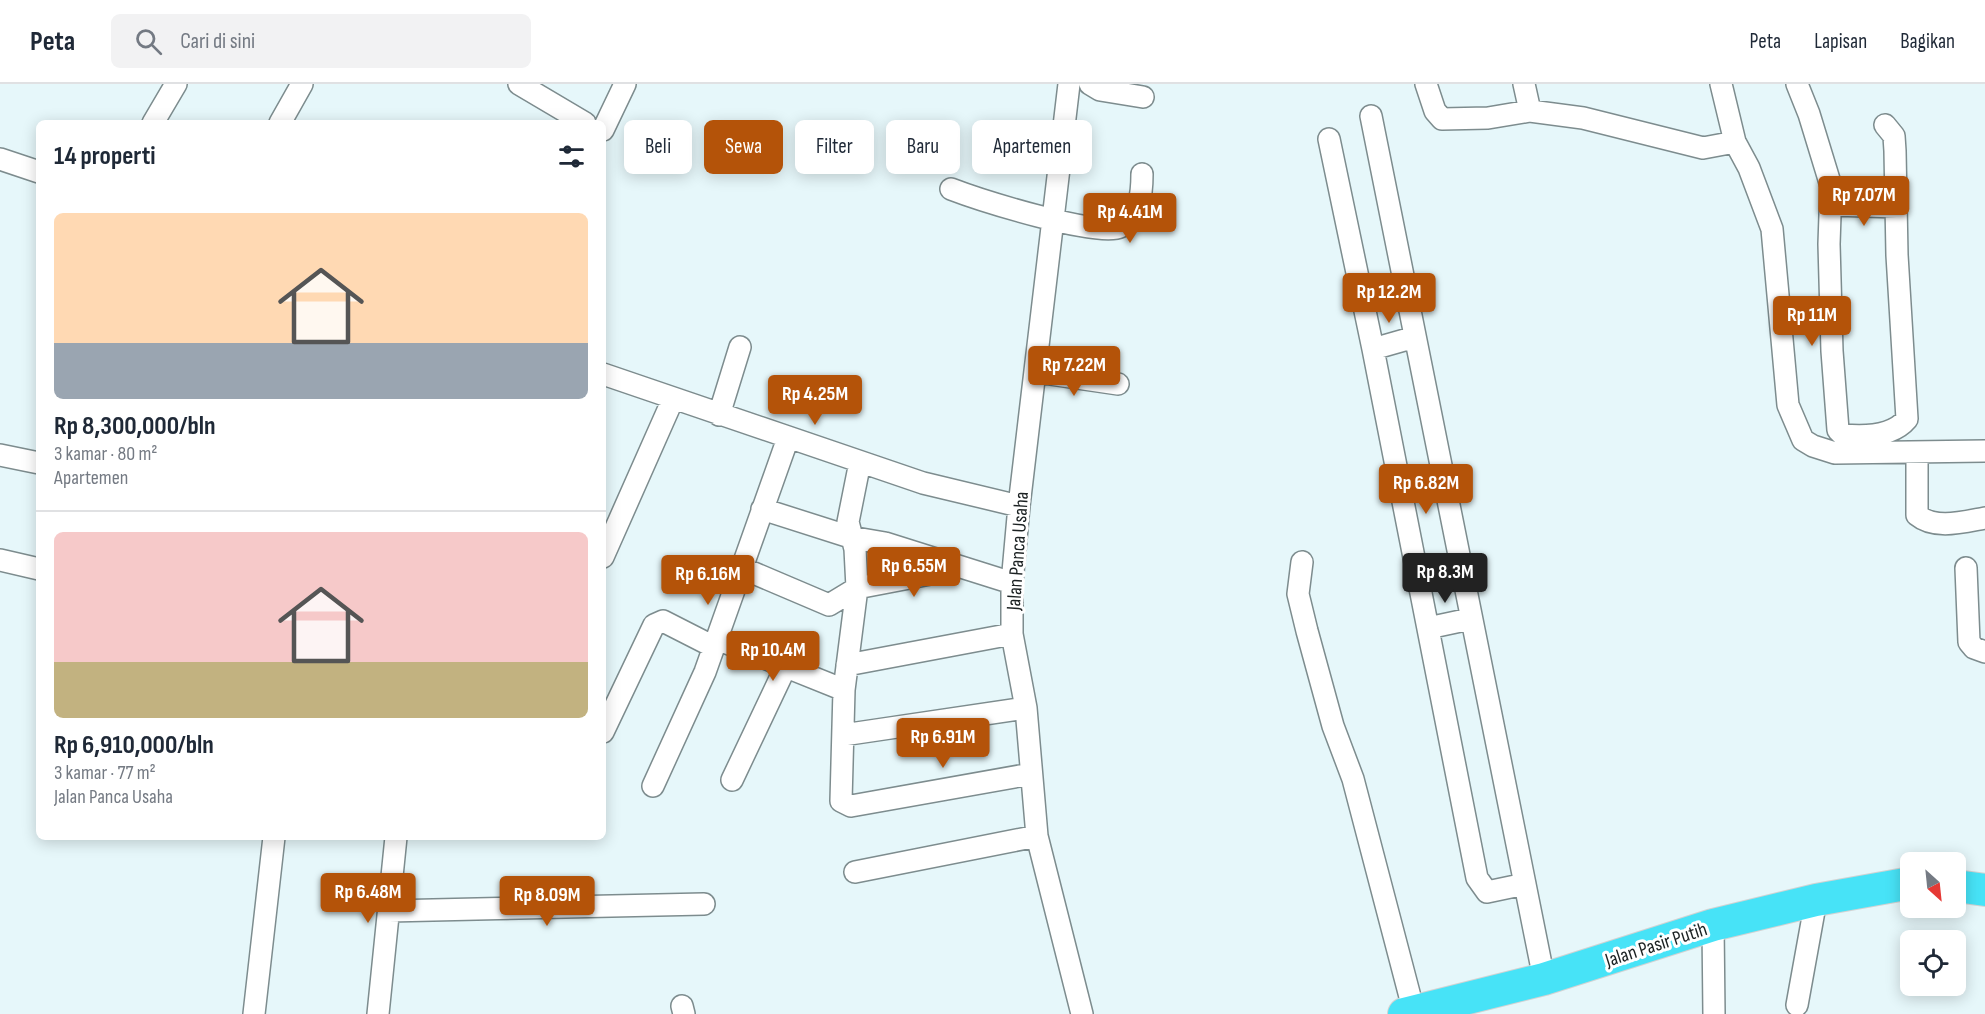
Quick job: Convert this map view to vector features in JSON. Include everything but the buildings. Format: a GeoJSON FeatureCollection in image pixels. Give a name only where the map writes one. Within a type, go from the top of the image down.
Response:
{"type":"FeatureCollection","features":[{"type":"Feature","properties":{"kind":"highway","name":"Jalan Pasir Putih"},"geometry":{"type":"LineString","coordinates":[[1427,1011],[1544,979],[1713,925],[1816,900],[1900,885]]}},
{"type":"Feature","properties":{"kind":"highway"},"geometry":{"type":"LineString","coordinates":[[1966,887],[1985,890]]}},
{"type":"Feature","properties":{"kind":"street"},"geometry":{"type":"LineString","coordinates":[[155,120],[176,84]]}},
{"type":"Feature","properties":{"kind":"street"},"geometry":{"type":"LineString","coordinates":[[282,120],[302,84]]}},
{"type":"Feature","properties":{"kind":"street"},"geometry":{"type":"LineString","coordinates":[[519,84],[580,120]]}},
{"type":"Feature","properties":{"kind":"street"},"geometry":{"type":"LineString","coordinates":[[606,124],[625,84]]}},
{"type":"Feature","properties":{"kind":"street","name":"Jalan Panca Usaha"},"geometry":{"type":"LineString","coordinates":[[1069,84],[1019,506],[1012,583],[1012,634],[1026,708],[1037,836],[1082,1014]]}},
{"type":"Feature","properties":{"kind":"street"},"geometry":{"type":"LineString","coordinates":[[1089,84],[1100,90],[1143,97]]}},
{"type":"Feature","properties":{"kind":"street"},"geometry":{"type":"LineString","coordinates":[[1426,84],[1435,111],[1442,119],[1488,118],[1530,111],[1583,118],[1703,148],[1735,142]]}},
{"type":"Feature","properties":{"kind":"street"},"geometry":{"type":"LineString","coordinates":[[1524,84],[1530,111]]}},
{"type":"Feature","properties":{"kind":"street"},"geometry":{"type":"LineString","coordinates":[[1721,84],[1735,142],[1749,168],[1772,229],[1788,405],[1803,440],[1835,453],[1917,454],[1985,451]]}},
{"type":"Feature","properties":{"kind":"street"},"geometry":{"type":"LineString","coordinates":[[1797,84],[1809,114],[1831,186],[1829,268],[1839,430],[1843,435],[1893,431],[1907,419],[1894,136],[1885,125]]}},
{"type":"Feature","properties":{"kind":"street"},"geometry":{"type":"LineString","coordinates":[[1371,116],[1544,979]]}},
{"type":"Feature","properties":{"kind":"street"},"geometry":{"type":"LineString","coordinates":[[1329,139],[1373,349],[1477,878],[1487,892],[1525,884]]}},
{"type":"Feature","properties":{"kind":"street"},"geometry":{"type":"LineString","coordinates":[[0,159],[36,171]]}},
{"type":"Feature","properties":{"kind":"street"},"geometry":{"type":"LineString","coordinates":[[951,189],[978,200],[1054,221],[1109,229],[1120,227],[1133,215],[1142,199],[1142,174]]}},
{"type":"Feature","properties":{"kind":"street"},"geometry":{"type":"LineString","coordinates":[[1832,205],[1896,207]]}},
{"type":"Feature","properties":{"kind":"street"},"geometry":{"type":"LineString","coordinates":[[1373,349],[1415,337]]}},
{"type":"Feature","properties":{"kind":"street"},"geometry":{"type":"LineString","coordinates":[[719,415],[740,347]]}},
{"type":"Feature","properties":{"kind":"street"},"geometry":{"type":"LineString","coordinates":[[1036,372],[1118,384]]}},
{"type":"Feature","properties":{"kind":"street"},"geometry":{"type":"LineString","coordinates":[[606,375],[923,483],[1019,506]]}},
{"type":"Feature","properties":{"kind":"street"},"geometry":{"type":"LineString","coordinates":[[606,549],[673,399]]}},
{"type":"Feature","properties":{"kind":"street"},"geometry":{"type":"LineString","coordinates":[[653,786],[716,643],[788,438]]}},
{"type":"Feature","properties":{"kind":"street"},"geometry":{"type":"LineString","coordinates":[[1917,454],[1917,515],[1926,522],[1942,523],[1985,518]]}},
{"type":"Feature","properties":{"kind":"street"},"geometry":{"type":"LineString","coordinates":[[0,455],[36,462]]}},
{"type":"Feature","properties":{"kind":"street"},"geometry":{"type":"LineString","coordinates":[[860,462],[848,522],[850,537],[855,549],[857,588],[844,690],[840,792],[842,801],[846,806],[1031,774]]}},
{"type":"Feature","properties":{"kind":"street"},"geometry":{"type":"LineString","coordinates":[[762,509],[850,537],[885,543],[1012,583]]}},
{"type":"Feature","properties":{"kind":"street"},"geometry":{"type":"LineString","coordinates":[[907,579],[912,552]]}},
{"type":"Feature","properties":{"kind":"street"},"geometry":{"type":"LineString","coordinates":[[0,561],[36,568]]}},
{"type":"Feature","properties":{"kind":"street"},"geometry":{"type":"LineString","coordinates":[[1302,562],[1298,594],[1333,726],[1353,779],[1427,1011]]}},
{"type":"Feature","properties":{"kind":"street"},"geometry":{"type":"LineString","coordinates":[[742,568],[829,605],[857,588],[946,571],[954,566]]}},
{"type":"Feature","properties":{"kind":"street"},"geometry":{"type":"LineString","coordinates":[[1966,568],[1970,642],[1974,648],[1985,652]]}},
{"type":"Feature","properties":{"kind":"street"},"geometry":{"type":"LineString","coordinates":[[1428,628],[1470,619]]}},
{"type":"Feature","properties":{"kind":"street"},"geometry":{"type":"LineString","coordinates":[[606,726],[654,625],[658,621],[786,666],[844,690]]}},
{"type":"Feature","properties":{"kind":"street"},"geometry":{"type":"LineString","coordinates":[[847,665],[1012,634]]}},
{"type":"Feature","properties":{"kind":"street"},"geometry":{"type":"LineString","coordinates":[[732,780],[786,666]]}},
{"type":"Feature","properties":{"kind":"street"},"geometry":{"type":"LineString","coordinates":[[843,735],[1026,708]]}},
{"type":"Feature","properties":{"kind":"street"},"geometry":{"type":"LineString","coordinates":[[855,872],[1037,836]]}},
{"type":"Feature","properties":{"kind":"street"},"geometry":{"type":"LineString","coordinates":[[254,1014],[274,840]]}},
{"type":"Feature","properties":{"kind":"street"},"geometry":{"type":"LineString","coordinates":[[378,1014],[396,840]]}},
{"type":"Feature","properties":{"kind":"street"},"geometry":{"type":"LineString","coordinates":[[1797,1005],[1816,900]]}},
{"type":"Feature","properties":{"kind":"street"},"geometry":{"type":"LineString","coordinates":[[389,911],[704,903]]}},
{"type":"Feature","properties":{"kind":"street"},"geometry":{"type":"LineString","coordinates":[[1713,925],[1714,1014]]}}]}
